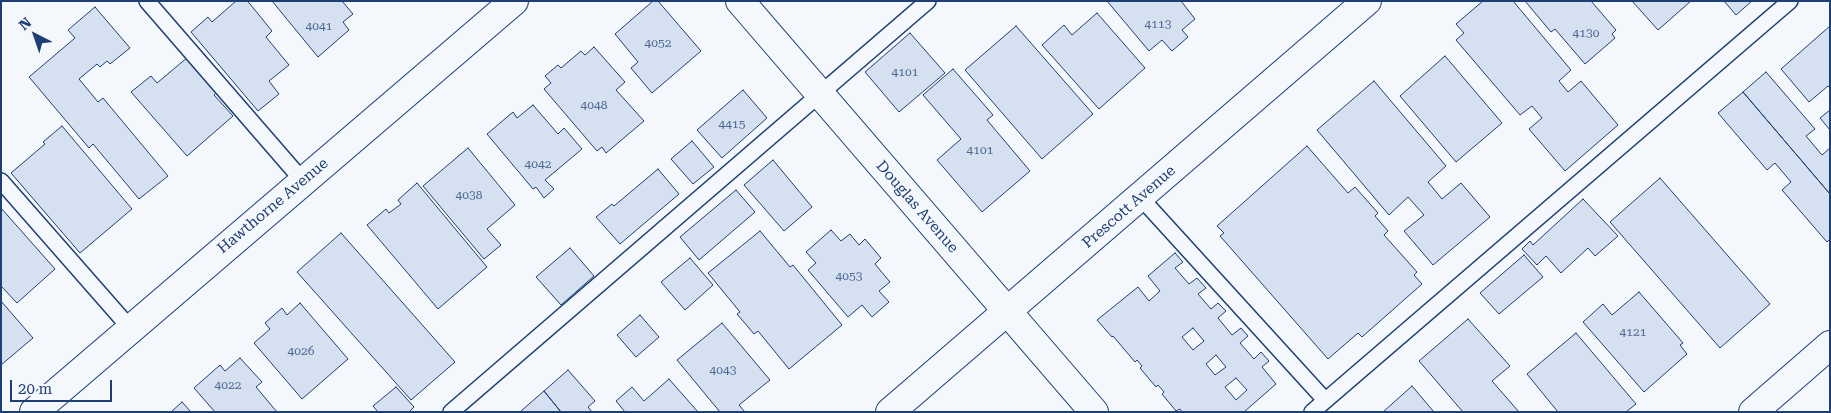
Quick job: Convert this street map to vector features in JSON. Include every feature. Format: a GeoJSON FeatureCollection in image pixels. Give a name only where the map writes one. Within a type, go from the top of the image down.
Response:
{"type":"FeatureCollection","features":[{"type":"Feature","properties":{"kind":"street","name":"Hawthorne Avenue"},"geometry":{"type":"LineString","coordinates":[[34,412],[514,1]]}},
{"type":"Feature","properties":{"kind":"street","name":"Douglas Avenue"},"geometry":{"type":"LineString","coordinates":[[740,1],[1094,412]]}},
{"type":"Feature","properties":{"kind":"street","name":"Prescott Avenue"},"geometry":{"type":"LineString","coordinates":[[890,412],[1367,1]]}},
{"type":"Feature","properties":{"kind":"street"},"geometry":{"type":"LineString","coordinates":[[1753,412],[1830,345]]}},
{"type":"Feature","properties":{"kind":"lane"},"geometry":{"type":"LineString","coordinates":[[147,1],[303,181]]}},
{"type":"Feature","properties":{"kind":"lane"},"geometry":{"type":"LineString","coordinates":[[451,412],[928,1]]}},
{"type":"Feature","properties":{"kind":"lane"},"geometry":{"type":"LineString","coordinates":[[1312,412],[1790,1]]}},
{"type":"Feature","properties":{"kind":"lane"},"geometry":{"type":"LineString","coordinates":[[1,182],[130,328]]}},
{"type":"Feature","properties":{"kind":"lane"},"geometry":{"type":"LineString","coordinates":[[1140,197],[1325,400]]}},
{"type":"Feature","properties":{"kind":"building"},"geometry":{"type":"Polygon","coordinates":[[[236,1],[247,1],[250,4],[272,31],[266,37],[289,65],[269,81],[279,94],[258,111],[191,32],[208,17],[212,22],[236,1]]]}},
{"type":"Feature","properties":{"kind":"building"},"geometry":{"type":"Polygon","coordinates":[[[272,1],[342,1],[353,14],[343,22],[349,30],[318,57],[272,1]]]}},
{"type":"Feature","properties":{"kind":"building"},"geometry":{"type":"Polygon","coordinates":[[[653,1],[658,1],[701,51],[652,93],[631,68],[638,62],[615,34],[653,1]]]}},
{"type":"Feature","properties":{"kind":"building"},"geometry":{"type":"Polygon","coordinates":[[[1107,1],[1181,1],[1195,19],[1182,30],[1188,37],[1172,51],[1162,40],[1149,51],[1107,1]]]}},
{"type":"Feature","properties":{"kind":"building"},"geometry":{"type":"Polygon","coordinates":[[[1483,1],[1513,1],[1571,70],[1559,81],[1568,92],[1581,81],[1618,125],[1565,171],[1529,129],[1542,118],[1532,106],[1520,115],[1456,40],[1464,33],[1456,24],[1483,1]]]}},
{"type":"Feature","properties":{"kind":"building"},"geometry":{"type":"Polygon","coordinates":[[[1525,1],[1591,1],[1616,30],[1612,34],[1615,38],[1585,64],[1555,29],[1551,32],[1525,1]]]}},
{"type":"Feature","properties":{"kind":"building"},"geometry":{"type":"Polygon","coordinates":[[[1632,1],[1691,1],[1658,30],[1632,1]]]}},
{"type":"Feature","properties":{"kind":"building"},"geometry":{"type":"Polygon","coordinates":[[[1724,1],[1752,1],[1736,15],[1724,1]]]}},
{"type":"Feature","properties":{"kind":"building"},"geometry":{"type":"Polygon","coordinates":[[[95,7],[130,48],[110,64],[107,61],[100,67],[97,64],[79,79],[98,102],[103,98],[168,176],[139,199],[93,144],[89,148],[29,77],[75,38],[68,30],[95,7]]]}},
{"type":"Feature","properties":{"kind":"building"},"geometry":{"type":"Polygon","coordinates":[[[1097,13],[1145,68],[1099,109],[1042,45],[1064,25],[1072,35],[1097,13]]]}},
{"type":"Feature","properties":{"kind":"building"},"geometry":{"type":"Polygon","coordinates":[[[1016,26],[1093,114],[1042,159],[965,70],[1016,26]]]}},
{"type":"Feature","properties":{"kind":"building"},"geometry":{"type":"Polygon","coordinates":[[[1830,26],[1830,88],[1828,86],[1809,102],[1781,69],[1830,26]]]}},
{"type":"Feature","properties":{"kind":"building"},"geometry":{"type":"Polygon","coordinates":[[[910,33],[945,73],[899,112],[865,72],[910,33]]]}},
{"type":"Feature","properties":{"kind":"building"},"geometry":{"type":"Polygon","coordinates":[[[594,47],[625,82],[616,90],[644,121],[606,153],[602,147],[597,151],[544,89],[551,83],[545,76],[558,65],[561,68],[581,51],[585,55],[594,47]]]}},
{"type":"Feature","properties":{"kind":"building"},"geometry":{"type":"Polygon","coordinates":[[[1445,56],[1502,123],[1456,162],[1400,96],[1445,56]]]}},
{"type":"Feature","properties":{"kind":"building"},"geometry":{"type":"Polygon","coordinates":[[[188,57],[218,91],[214,95],[233,116],[187,156],[131,92],[151,76],[157,83],[188,57]]]}},
{"type":"Feature","properties":{"kind":"building"},"geometry":{"type":"Polygon","coordinates":[[[953,69],[993,115],[987,120],[1030,171],[982,212],[937,160],[961,139],[923,95],[953,69]]]}},
{"type":"Feature","properties":{"kind":"building"},"geometry":{"type":"Polygon","coordinates":[[[1766,72],[1815,129],[1806,136],[1822,155],[1830,148],[1830,194],[1743,92],[1766,72]]]}},
{"type":"Feature","properties":{"kind":"building"},"geometry":{"type":"Polygon","coordinates":[[[1374,81],[1446,166],[1428,182],[1442,199],[1461,183],[1490,217],[1433,265],[1404,231],[1424,215],[1408,197],[1389,215],[1317,130],[1374,81]]]}},
{"type":"Feature","properties":{"kind":"building"},"geometry":{"type":"Polygon","coordinates":[[[743,90],[767,118],[722,158],[697,130],[743,90]]]}},
{"type":"Feature","properties":{"kind":"building"},"geometry":{"type":"Polygon","coordinates":[[[1743,92],[1830,194],[1830,239],[1827,242],[1782,190],[1791,182],[1775,163],[1767,170],[1718,113],[1743,92]]]}},
{"type":"Feature","properties":{"kind":"building"},"geometry":{"type":"Polygon","coordinates":[[[533,105],[558,134],[564,128],[582,149],[545,180],[554,189],[544,198],[536,187],[533,189],[487,134],[513,112],[517,118],[533,105]]]}},
{"type":"Feature","properties":{"kind":"building"},"geometry":{"type":"Polygon","coordinates":[[[1830,110],[1830,130],[1820,118],[1830,110]]]}},
{"type":"Feature","properties":{"kind":"building"},"geometry":{"type":"Polygon","coordinates":[[[62,126],[132,209],[80,253],[11,173],[45,144],[43,142],[62,126]]]}},
{"type":"Feature","properties":{"kind":"building"},"geometry":{"type":"Polygon","coordinates":[[[692,141],[714,167],[693,184],[671,159],[692,141]]]}},
{"type":"Feature","properties":{"kind":"building"},"geometry":{"type":"Polygon","coordinates":[[[1307,146],[1348,193],[1355,187],[1378,213],[1375,216],[1388,231],[1384,235],[1417,272],[1414,275],[1422,284],[1362,337],[1358,333],[1328,359],[1220,236],[1224,233],[1217,226],[1307,146]]]}},
{"type":"Feature","properties":{"kind":"building"},"geometry":{"type":"Polygon","coordinates":[[[468,148],[515,205],[487,229],[501,245],[484,259],[423,186],[468,148]]]}},
{"type":"Feature","properties":{"kind":"building"},"geometry":{"type":"Polygon","coordinates":[[[773,160],[812,207],[784,231],[744,185],[773,160]]]}},
{"type":"Feature","properties":{"kind":"building"},"geometry":{"type":"Polygon","coordinates":[[[658,169],[679,194],[620,244],[596,217],[612,204],[614,206],[658,169]]]}},
{"type":"Feature","properties":{"kind":"building"},"geometry":{"type":"Polygon","coordinates":[[[1660,178],[1770,304],[1720,348],[1610,222],[1660,178]]]}},
{"type":"Feature","properties":{"kind":"building"},"geometry":{"type":"Polygon","coordinates":[[[417,183],[487,267],[438,309],[367,225],[386,209],[389,213],[401,204],[398,200],[417,183]]]}},
{"type":"Feature","properties":{"kind":"building"},"geometry":{"type":"Polygon","coordinates":[[[736,190],[755,212],[699,260],[680,237],[736,190]]]}},
{"type":"Feature","properties":{"kind":"building"},"geometry":{"type":"Polygon","coordinates":[[[1583,199],[1618,236],[1595,256],[1588,248],[1561,273],[1546,256],[1537,265],[1522,249],[1530,241],[1533,245],[1583,199]]]}},
{"type":"Feature","properties":{"kind":"building"},"geometry":{"type":"Polygon","coordinates":[[[1,208],[55,269],[17,303],[1,286],[1,208]]]}},
{"type":"Feature","properties":{"kind":"building"},"geometry":{"type":"Polygon","coordinates":[[[831,230],[841,241],[850,234],[859,245],[865,239],[881,258],[875,264],[890,282],[879,291],[889,302],[872,317],[862,305],[848,317],[808,270],[816,263],[806,252],[831,230]]]}},
{"type":"Feature","properties":{"kind":"building"},"geometry":{"type":"Polygon","coordinates":[[[760,231],[790,267],[793,265],[842,325],[789,369],[758,331],[754,334],[737,314],[740,312],[708,273],[760,231]]]}},
{"type":"Feature","properties":{"kind":"building"},"geometry":{"type":"Polygon","coordinates":[[[341,233],[455,362],[411,400],[297,272],[341,233]]]}},
{"type":"Feature","properties":{"kind":"building"},"geometry":{"type":"Polygon","coordinates":[[[570,248],[594,276],[561,305],[536,277],[570,248]]]}},
{"type":"Feature","properties":{"kind":"building"},"geometry":{"type":"Polygon","coordinates":[[[1175,253],[1183,262],[1175,268],[1189,284],[1197,278],[1206,288],[1198,294],[1211,309],[1218,303],[1226,311],[1218,318],[1232,335],[1241,328],[1248,336],[1240,343],[1254,359],[1261,352],[1269,361],[1262,367],[1276,384],[1244,412],[1182,412],[1180,409],[1176,411],[1162,394],[1164,392],[1158,385],[1156,387],[1140,368],[1142,366],[1137,360],[1135,362],[1097,320],[1138,287],[1149,301],[1160,291],[1148,276],[1175,253]],[[1193,328],[1182,337],[1193,350],[1204,341],[1193,328]],[[1216,355],[1206,364],[1215,375],[1226,367],[1216,355]],[[1236,378],[1225,387],[1236,400],[1247,390],[1236,378]]]}},
{"type":"Feature","properties":{"kind":"building"},"geometry":{"type":"Polygon","coordinates":[[[1524,255],[1543,277],[1499,314],[1480,293],[1524,255]]]}},
{"type":"Feature","properties":{"kind":"building"},"geometry":{"type":"Polygon","coordinates":[[[690,258],[713,285],[685,310],[661,282],[690,258]]]}},
{"type":"Feature","properties":{"kind":"building"},"geometry":{"type":"Polygon","coordinates":[[[1639,292],[1683,343],[1680,345],[1687,354],[1644,392],[1583,322],[1603,304],[1612,315],[1639,292]]]}},
{"type":"Feature","properties":{"kind":"building"},"geometry":{"type":"Polygon","coordinates":[[[1,301],[33,338],[1,365],[1,301]]]}},
{"type":"Feature","properties":{"kind":"building"},"geometry":{"type":"Polygon","coordinates":[[[300,303],[348,359],[302,399],[254,343],[270,329],[265,323],[282,308],[287,315],[300,303]]]}},
{"type":"Feature","properties":{"kind":"building"},"geometry":{"type":"Polygon","coordinates":[[[640,315],[659,337],[636,357],[617,335],[640,315]]]}},
{"type":"Feature","properties":{"kind":"building"},"geometry":{"type":"Polygon","coordinates":[[[1468,319],[1510,366],[1492,381],[1519,412],[1463,412],[1419,361],[1468,319]]]}},
{"type":"Feature","properties":{"kind":"building"},"geometry":{"type":"Polygon","coordinates":[[[722,323],[770,380],[739,405],[745,412],[720,412],[677,360],[722,323]]]}},
{"type":"Feature","properties":{"kind":"building"},"geometry":{"type":"Polygon","coordinates":[[[1576,333],[1636,404],[1626,412],[1558,412],[1527,374],[1576,333]]]}},
{"type":"Feature","properties":{"kind":"building"},"geometry":{"type":"Polygon","coordinates":[[[240,358],[262,382],[256,387],[277,412],[215,412],[194,388],[220,365],[225,371],[240,358]]]}},
{"type":"Feature","properties":{"kind":"building"},"geometry":{"type":"Polygon","coordinates":[[[568,370],[595,401],[588,407],[592,412],[561,412],[544,391],[568,370]]]}},
{"type":"Feature","properties":{"kind":"building"},"geometry":{"type":"Polygon","coordinates":[[[669,379],[698,412],[625,412],[616,401],[632,387],[644,401],[669,379]]]}},
{"type":"Feature","properties":{"kind":"building"},"geometry":{"type":"Polygon","coordinates":[[[1412,386],[1434,412],[1383,412],[1412,386]]]}},
{"type":"Feature","properties":{"kind":"building"},"geometry":{"type":"Polygon","coordinates":[[[396,387],[414,407],[409,412],[378,412],[373,406],[396,387]]]}},
{"type":"Feature","properties":{"kind":"building"},"geometry":{"type":"Polygon","coordinates":[[[544,391],[561,412],[521,412],[521,411],[544,391]]]}},
{"type":"Feature","properties":{"kind":"building"},"geometry":{"type":"Polygon","coordinates":[[[182,402],[191,412],[171,412],[182,402]]]}}]}
